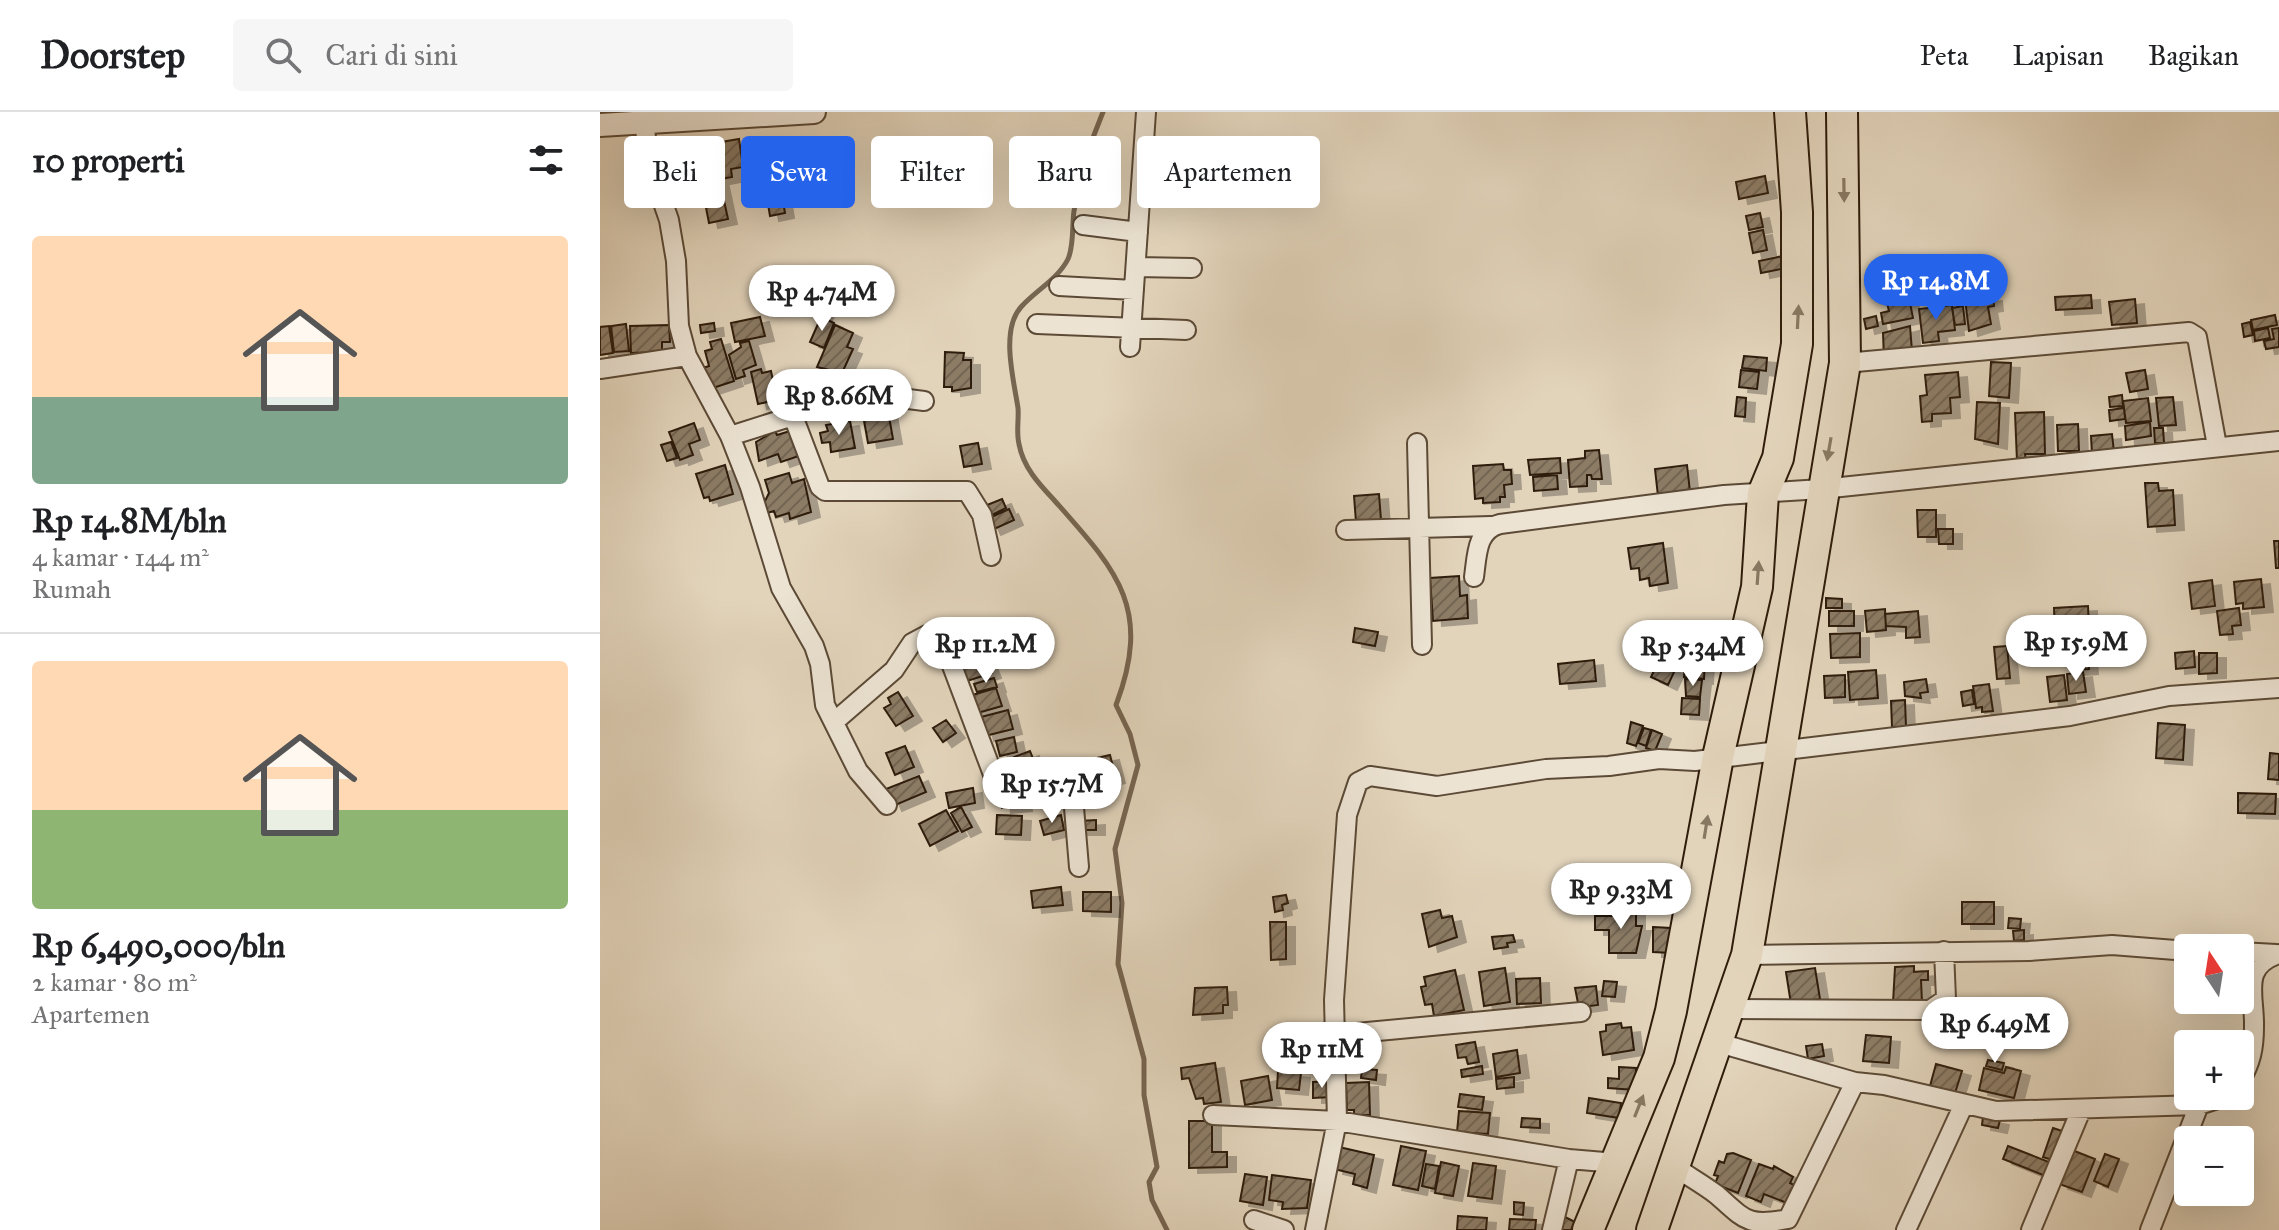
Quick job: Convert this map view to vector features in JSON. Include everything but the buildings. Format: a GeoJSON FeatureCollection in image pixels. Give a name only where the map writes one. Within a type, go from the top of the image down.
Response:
{"type":"FeatureCollection","features":[{"type":"Feature","properties":{"kind":"highway"},"geometry":{"type":"LineString","coordinates":[[1588,1230],[1659,1058],[1677,987],[1718,757],[1757,587],[1763,494],[1778,458],[1797,344],[1797,212],[1790,112]]}},
{"type":"Feature","properties":{"kind":"highway"},"geometry":{"type":"LineString","coordinates":[[1652,1230],[1731,1009],[1747,955],[1782,750],[1822,489],[1845,363],[1842,112]]}},
{"type":"Feature","properties":{"kind":"street"},"geometry":{"type":"LineString","coordinates":[[600,125],[811,112]]}},
{"type":"Feature","properties":{"kind":"street"},"geometry":{"type":"LineString","coordinates":[[1131,338],[1146,112]]}},
{"type":"Feature","properties":{"kind":"street"},"geometry":{"type":"LineString","coordinates":[[644,121],[649,162],[669,220],[679,326],[687,356],[730,436],[750,487],[781,588],[814,646],[820,664],[825,705],[858,771],[887,805]]}},
{"type":"Feature","properties":{"kind":"street"},"geometry":{"type":"LineString","coordinates":[[1083,225],[1138,232]]}},
{"type":"Feature","properties":{"kind":"street"},"geometry":{"type":"LineString","coordinates":[[1136,267],[1192,268]]}},
{"type":"Feature","properties":{"kind":"street"},"geometry":{"type":"LineString","coordinates":[[1059,286],[1134,290]]}},
{"type":"Feature","properties":{"kind":"street"},"geometry":{"type":"LineString","coordinates":[[1037,324],[1131,338],[1186,330]]}},
{"type":"Feature","properties":{"kind":"street"},"geometry":{"type":"LineString","coordinates":[[1845,363],[2189,332],[2197,337],[2202,355],[2217,446]]}},
{"type":"Feature","properties":{"kind":"street"},"geometry":{"type":"LineString","coordinates":[[600,369],[687,356]]}},
{"type":"Feature","properties":{"kind":"street"},"geometry":{"type":"LineString","coordinates":[[730,436],[793,416],[815,399],[838,390],[924,401]]}},
{"type":"Feature","properties":{"kind":"street"},"geometry":{"type":"LineString","coordinates":[[793,416],[820,487],[825,491],[967,491],[982,515],[991,556]]}},
{"type":"Feature","properties":{"kind":"street"},"geometry":{"type":"LineString","coordinates":[[1346,530],[1491,526],[1724,495],[1822,489],[2279,441]]}},
{"type":"Feature","properties":{"kind":"street"},"geometry":{"type":"LineString","coordinates":[[1417,443],[1422,645]]}},
{"type":"Feature","properties":{"kind":"street"},"geometry":{"type":"LineString","coordinates":[[1474,577],[1478,547],[1491,526]]}},
{"type":"Feature","properties":{"kind":"street"},"geometry":{"type":"LineString","coordinates":[[834,722],[894,670],[912,643],[927,635],[935,637],[951,663],[994,777],[1005,781],[1056,771],[1065,774],[1072,784],[1079,867]]}},
{"type":"Feature","properties":{"kind":"street"},"geometry":{"type":"LineString","coordinates":[[1315,1230],[1337,1121],[1335,1035],[1347,815],[1358,782],[1370,776],[1437,786],[1546,769],[1718,757],[2070,716],[2169,696],[2279,688]]}},
{"type":"Feature","properties":{"kind":"street"},"geometry":{"type":"LineString","coordinates":[[1747,955],[2112,945],[2174,950]]}},
{"type":"Feature","properties":{"kind":"street"},"geometry":{"type":"LineString","coordinates":[[1731,1009],[1930,1010],[1946,999],[1944,951]]}},
{"type":"Feature","properties":{"kind":"street"},"geometry":{"type":"LineString","coordinates":[[2254,953],[2279,954]]}},
{"type":"Feature","properties":{"kind":"street"},"geometry":{"type":"LineString","coordinates":[[2252,1030],[2252,975],[2266,958],[2279,954]]}},
{"type":"Feature","properties":{"kind":"street"},"geometry":{"type":"LineString","coordinates":[[1335,1035],[1581,1012]]}},
{"type":"Feature","properties":{"kind":"street"},"geometry":{"type":"LineString","coordinates":[[1719,1043],[1855,1082],[1884,1085],[2019,1113],[2174,1106]]}},
{"type":"Feature","properties":{"kind":"street"},"geometry":{"type":"LineString","coordinates":[[1675,1167],[1716,1195],[1743,1220],[1759,1223],[1788,1219],[1855,1082]]}},
{"type":"Feature","properties":{"kind":"street"},"geometry":{"type":"LineString","coordinates":[[1906,1230],[1964,1104]]}},
{"type":"Feature","properties":{"kind":"street"},"geometry":{"type":"LineString","coordinates":[[2031,1230],[2081,1110]]}},
{"type":"Feature","properties":{"kind":"street"},"geometry":{"type":"LineString","coordinates":[[2150,1230],[2197,1110]]}},
{"type":"Feature","properties":{"kind":"street"},"geometry":{"type":"LineString","coordinates":[[1213,1115],[1337,1121],[1569,1159],[1616,1163]]}},
{"type":"Feature","properties":{"kind":"street"},"geometry":{"type":"LineString","coordinates":[[1552,1230],[1569,1159]]}},
{"type":"Feature","properties":{"kind":"street"},"geometry":{"type":"LineString","coordinates":[[1254,1220],[1284,1230]]}},
{"type":"Feature","properties":{"kind":"waterway"},"geometry":{"type":"LineString","coordinates":[[1103,112],[1079,185],[1068,259],[1015,317],[1011,329],[1010,356],[1018,408],[1018,440],[1024,460],[1037,481],[1111,570],[1129,616],[1131,641],[1127,671],[1116,705],[1130,734],[1138,765],[1115,849],[1122,903],[1118,964],[1144,1059],[1144,1095],[1157,1167],[1149,1182],[1152,1200],[1167,1230]]}}]}
